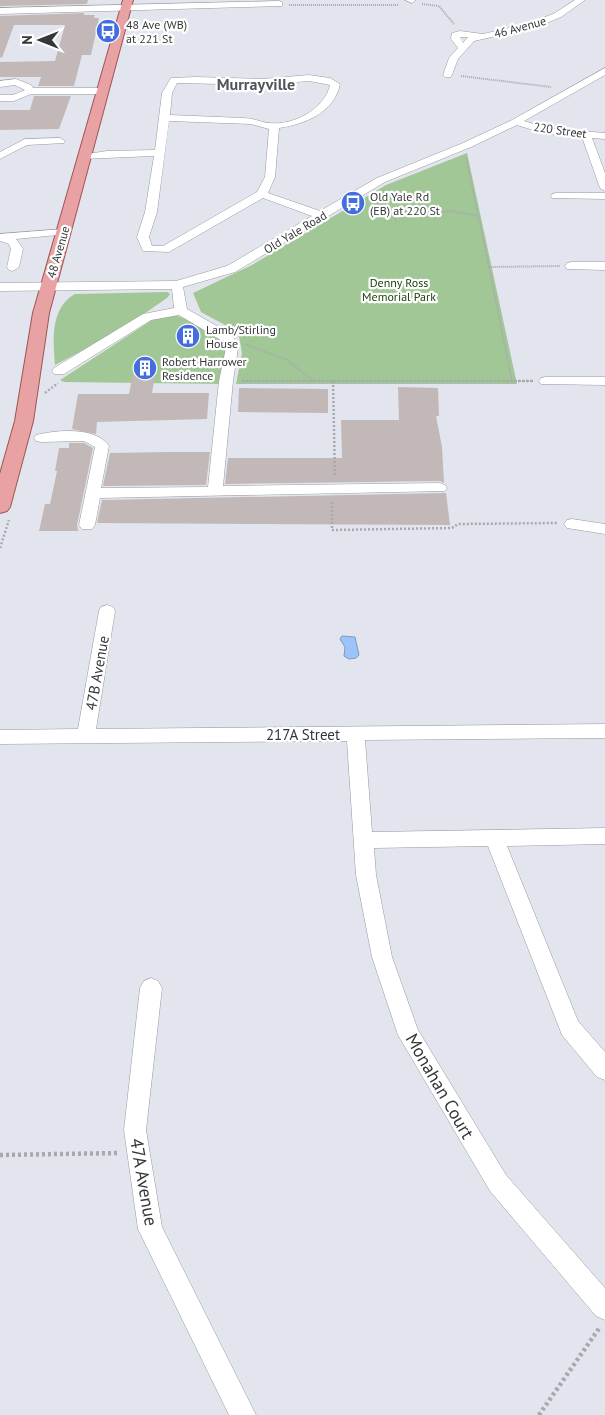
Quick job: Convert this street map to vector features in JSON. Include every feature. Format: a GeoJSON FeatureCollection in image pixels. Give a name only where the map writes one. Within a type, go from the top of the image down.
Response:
{"type":"FeatureCollection","features":[{"type":"Feature","properties":{"kind":"main road","name":"48 Avenue"},"geometry":{"type":"LineString","coordinates":[[0,506],[20,438],[41,313],[127,4]]}},
{"type":"Feature","properties":{"kind":"street","name":"46 Avenue"},"geometry":{"type":"LineString","coordinates":[[448,75],[454,58],[471,39],[534,25],[558,15],[581,0]]}},
{"type":"Feature","properties":{"kind":"street"},"geometry":{"type":"LineString","coordinates":[[0,11],[127,4],[234,2],[278,4]]}},
{"type":"Feature","properties":{"kind":"street","name":"46 Avenue"},"geometry":{"type":"LineString","coordinates":[[463,34],[484,36]]}},
{"type":"Feature","properties":{"kind":"street"},"geometry":{"type":"LineString","coordinates":[[463,34],[455,36],[455,39],[464,48]]}},
{"type":"Feature","properties":{"kind":"street","name":"Old Yale Road"},"geometry":{"type":"LineString","coordinates":[[0,287],[48,288],[176,285],[231,269],[381,180],[456,150],[516,122],[605,71]]}},
{"type":"Feature","properties":{"kind":"street"},"geometry":{"type":"LineString","coordinates":[[165,118],[254,122],[272,126],[318,113],[329,102],[335,92],[335,84],[315,78],[264,82],[209,79],[174,80],[169,85],[167,94],[151,212],[143,237],[147,249],[166,250],[262,194],[270,177],[271,148],[275,130],[272,126]]}},
{"type":"Feature","properties":{"kind":"street"},"geometry":{"type":"LineString","coordinates":[[0,84],[21,83],[28,87],[30,91]]}},
{"type":"Feature","properties":{"kind":"street"},"geometry":{"type":"LineString","coordinates":[[0,98],[14,98],[30,91],[103,91]]}},
{"type":"Feature","properties":{"kind":"street","name":"220 Street"},"geometry":{"type":"LineString","coordinates":[[516,122],[546,130],[605,136]]}},
{"type":"Feature","properties":{"kind":"street"},"geometry":{"type":"LineString","coordinates":[[586,135],[605,188]]}},
{"type":"Feature","properties":{"kind":"street"},"geometry":{"type":"LineString","coordinates":[[0,156],[25,142],[60,141]]}},
{"type":"Feature","properties":{"kind":"street"},"geometry":{"type":"LineString","coordinates":[[85,157],[159,155]]}},
{"type":"Feature","properties":{"kind":"street"},"geometry":{"type":"LineString","coordinates":[[262,194],[322,216]]}},
{"type":"Feature","properties":{"kind":"street"},"geometry":{"type":"LineString","coordinates":[[556,196],[605,196]]}},
{"type":"Feature","properties":{"kind":"street"},"geometry":{"type":"LineString","coordinates":[[1,238],[64,232]]}},
{"type":"Feature","properties":{"kind":"street"},"geometry":{"type":"LineString","coordinates":[[1,238],[13,242],[18,249],[14,267]]}},
{"type":"Feature","properties":{"kind":"street"},"geometry":{"type":"LineString","coordinates":[[571,266],[605,266]]}},
{"type":"Feature","properties":{"kind":"street"},"geometry":{"type":"LineString","coordinates":[[176,285],[181,311]]}},
{"type":"Feature","properties":{"kind":"street"},"geometry":{"type":"LineString","coordinates":[[58,376],[147,317],[181,311],[225,336],[230,341],[232,353],[226,381],[215,491]]}},
{"type":"Feature","properties":{"kind":"street"},"geometry":{"type":"LineString","coordinates":[[546,382],[605,382]]}},
{"type":"Feature","properties":{"kind":"street"},"geometry":{"type":"LineString","coordinates":[[41,438],[89,437],[101,442],[102,446],[87,525]]}},
{"type":"Feature","properties":{"kind":"street"},"geometry":{"type":"LineString","coordinates":[[93,492],[440,488]]}},
{"type":"Feature","properties":{"kind":"street"},"geometry":{"type":"LineString","coordinates":[[572,524],[605,528]]}},
{"type":"Feature","properties":{"kind":"street","name":"47B Avenue"},"geometry":{"type":"LineString","coordinates":[[86,736],[107,611]]}},
{"type":"Feature","properties":{"kind":"street","name":"217A Street"},"geometry":{"type":"LineString","coordinates":[[0,737],[356,734],[604,736]]}},
{"type":"Feature","properties":{"kind":"street","name":"Monahan Court"},"geometry":{"type":"LineString","coordinates":[[356,734],[366,875],[382,957],[409,1035],[498,1183],[605,1306]]}},
{"type":"Feature","properties":{"kind":"street"},"geometry":{"type":"LineString","coordinates":[[364,840],[605,836]]}},
{"type":"Feature","properties":{"kind":"street"},"geometry":{"type":"LineString","coordinates":[[495,839],[570,1028],[605,1069]]}},
{"type":"Feature","properties":{"kind":"street","name":"47A Avenue"},"geometry":{"type":"LineString","coordinates":[[151,988],[135,1130],[150,1229],[243,1415]]}},
{"type":"Feature","properties":{"kind":"path"},"geometry":{"type":"LineString","coordinates":[[412,2],[439,6],[463,34]]}},
{"type":"Feature","properties":{"kind":"path"},"geometry":{"type":"LineString","coordinates":[[278,4],[298,6],[400,5]]}},
{"type":"Feature","properties":{"kind":"path"},"geometry":{"type":"LineString","coordinates":[[448,75],[571,90]]}},
{"type":"Feature","properties":{"kind":"path"},"geometry":{"type":"LineString","coordinates":[[456,150],[466,157],[512,381]]}},
{"type":"Feature","properties":{"kind":"path"},"geometry":{"type":"LineString","coordinates":[[357,195],[398,213],[415,216],[451,211],[479,216]]}},
{"type":"Feature","properties":{"kind":"path"},"geometry":{"type":"LineString","coordinates":[[390,209],[398,223]]}},
{"type":"Feature","properties":{"kind":"path"},"geometry":{"type":"LineString","coordinates":[[489,266],[571,266]]}},
{"type":"Feature","properties":{"kind":"path"},"geometry":{"type":"LineString","coordinates":[[230,341],[241,343],[287,360],[314,381]]}},
{"type":"Feature","properties":{"kind":"path"},"geometry":{"type":"LineString","coordinates":[[41,396],[57,384],[58,376]]}},
{"type":"Feature","properties":{"kind":"path"},"geometry":{"type":"LineString","coordinates":[[226,381],[546,382]]}},
{"type":"Feature","properties":{"kind":"path"},"geometry":{"type":"LineString","coordinates":[[0,1155],[138,1153]]}},
{"type":"Feature","properties":{"kind":"path"},"geometry":{"type":"LineString","coordinates":[[539,1415],[605,1320]]}},
{"type":"Feature","properties":{"kind":"green space","name":"Denny Ross Memorial Park"},"geometry":{"type":"Polygon","coordinates":[[[467,153],[517,384],[236,384],[242,353],[239,336],[225,325],[201,312],[193,293],[252,265],[386,185],[467,153]]]}},
{"type":"Feature","properties":{"kind":"green space"},"geometry":{"type":"Polygon","coordinates":[[[167,292],[170,294],[167,298],[119,331],[55,365],[54,335],[57,316],[61,307],[75,294],[167,292]]]}},
{"type":"Feature","properties":{"kind":"green space"},"geometry":{"type":"Polygon","coordinates":[[[166,311],[192,322],[217,336],[227,352],[221,384],[64,382],[60,380],[166,311]]]}},
{"type":"Feature","properties":{"kind":"water"},"geometry":{"type":"Polygon","coordinates":[[[342,636],[355,637],[359,655],[356,658],[349,659],[344,656],[345,647],[340,639],[342,636]]]}},
{"type":"Feature","properties":{"kind":"building"},"geometry":{"type":"Polygon","coordinates":[[[0,0],[88,0],[87,4],[0,6],[0,0]]]}},
{"type":"Feature","properties":{"kind":"building"},"geometry":{"type":"Polygon","coordinates":[[[84,13],[84,15],[95,15],[94,18],[99,18],[91,55],[82,55],[74,86],[38,86],[41,77],[0,77],[0,62],[55,61],[65,25],[14,25],[2,58],[0,57],[0,16],[84,13]]]}},
{"type":"Feature","properties":{"kind":"building"},"geometry":{"type":"Polygon","coordinates":[[[34,96],[71,96],[59,129],[0,130],[0,110],[30,110],[34,96]]]}},
{"type":"Feature","properties":{"kind":"building"},"geometry":{"type":"Polygon","coordinates":[[[135,363],[157,363],[152,393],[209,393],[207,419],[97,422],[96,434],[72,429],[78,394],[129,394],[135,363]]]}},
{"type":"Feature","properties":{"kind":"building"},"geometry":{"type":"Polygon","coordinates":[[[398,387],[438,388],[439,416],[436,416],[442,447],[444,483],[440,481],[225,484],[228,458],[342,458],[341,420],[399,420],[398,387]]]}},
{"type":"Feature","properties":{"kind":"building"},"geometry":{"type":"Polygon","coordinates":[[[239,388],[328,389],[328,413],[238,412],[239,388]]]}},
{"type":"Feature","properties":{"kind":"building"},"geometry":{"type":"Polygon","coordinates":[[[69,443],[84,443],[93,448],[77,525],[78,531],[39,531],[45,504],[50,504],[57,471],[55,471],[59,448],[69,448],[69,443]]]}},
{"type":"Feature","properties":{"kind":"building"},"geometry":{"type":"Polygon","coordinates":[[[210,452],[206,485],[103,486],[110,453],[210,452]]]}},
{"type":"Feature","properties":{"kind":"building"},"geometry":{"type":"Polygon","coordinates":[[[446,493],[450,525],[97,523],[102,500],[446,493]]]}},
{"type":"Feature","properties":{"kind":"place","name":"48 Ave (WB) at 221 St"},"geometry":{"type":"Point","coordinates":[108,31]}},
{"type":"Feature","properties":{"kind":"place","name":"Old Yale Rd (EB) at 220 St"},"geometry":{"type":"Point","coordinates":[353,203]}},
{"type":"Feature","properties":{"kind":"place","name":"Lamb/Stirling House"},"geometry":{"type":"Point","coordinates":[188,336]}},
{"type":"Feature","properties":{"kind":"place","name":"Robert Harrower Residence"},"geometry":{"type":"Point","coordinates":[145,368]}},
{"type":"Feature","properties":{"kind":"district","name":"Murrayville"},"geometry":{"type":"Point","coordinates":[256,84]}}]}
